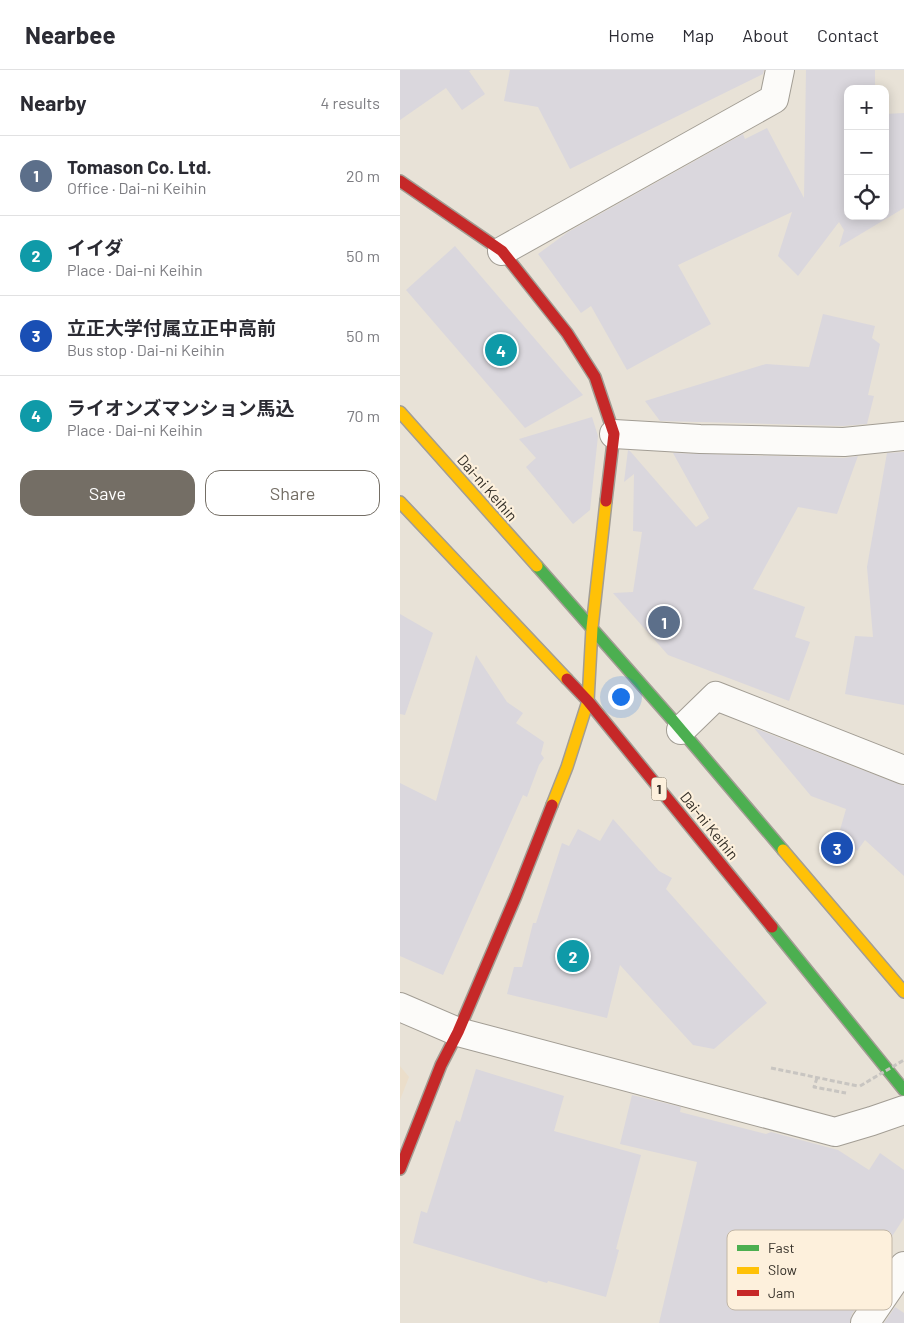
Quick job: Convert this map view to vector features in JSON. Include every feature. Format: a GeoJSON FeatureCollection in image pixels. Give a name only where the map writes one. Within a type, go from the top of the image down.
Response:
{"type":"FeatureCollection","features":[{"type":"Feature","properties":{"kind":"main road"},"geometry":{"type":"LineString","coordinates":[[400,181],[502,251],[567,333],[595,377],[614,434],[592,628],[588,701],[567,767],[516,896],[442,1065],[400,1168]]}},
{"type":"Feature","properties":{"kind":"main road","name":"Dai-ni Keihin"},"geometry":{"type":"LineString","coordinates":[[400,412],[681,730],[904,992]]}},
{"type":"Feature","properties":{"kind":"main road","name":"Dai-ni Keihin"},"geometry":{"type":"LineString","coordinates":[[400,502],[588,701],[904,1090]]}},
{"type":"Feature","properties":{"kind":"street"},"geometry":{"type":"LineString","coordinates":[[502,251],[774,99],[780,70]]}},
{"type":"Feature","properties":{"kind":"street"},"geometry":{"type":"LineString","coordinates":[[614,434],[700,439],[844,442],[904,436]]}},
{"type":"Feature","properties":{"kind":"street"},"geometry":{"type":"LineString","coordinates":[[681,730],[716,696],[904,770]]}},
{"type":"Feature","properties":{"kind":"street"},"geometry":{"type":"LineString","coordinates":[[400,1007],[458,1032],[835,1132],[872,1122],[904,1110]]}},
{"type":"Feature","properties":{"kind":"street"},"geometry":{"type":"LineString","coordinates":[[892,1284],[904,1266]]}},
{"type":"Feature","properties":{"kind":"street"},"geometry":{"type":"LineString","coordinates":[[865,1323],[874,1310]]}},
{"type":"Feature","properties":{"kind":"path"},"geometry":{"type":"LineString","coordinates":[[771,1068],[860,1086],[904,1060]]}},
{"type":"Feature","properties":{"kind":"path"},"geometry":{"type":"LineString","coordinates":[[816,1078],[814,1087],[850,1094]]}},
{"type":"Feature","properties":{"kind":"shaded area"},"geometry":{"type":"Polygon","coordinates":[[[400,1066],[409,1077],[400,1100],[400,1066]]]}},
{"type":"Feature","properties":{"kind":"building"},"geometry":{"type":"Polygon","coordinates":[[[400,70],[471,70],[469,71],[485,94],[462,110],[446,88],[400,120],[400,70]]]}},
{"type":"Feature","properties":{"kind":"building"},"geometry":{"type":"Polygon","coordinates":[[[510,70],[764,70],[763,74],[570,169],[538,107],[504,101],[510,70]]]}},
{"type":"Feature","properties":{"kind":"building"},"geometry":{"type":"Polygon","coordinates":[[[806,70],[875,70],[875,85],[844,85],[844,220],[884,220],[839,247],[844,230],[839,222],[798,276],[778,256],[792,212],[678,265],[711,324],[627,370],[591,306],[581,313],[538,254],[568,232],[743,134],[745,139],[767,128],[804,198],[806,70]]]}},
{"type":"Feature","properties":{"kind":"building"},"geometry":{"type":"Polygon","coordinates":[[[904,113],[904,208],[889,217],[889,114],[904,113]]]}},
{"type":"Feature","properties":{"kind":"building"},"geometry":{"type":"Polygon","coordinates":[[[455,246],[583,395],[525,428],[406,290],[455,246]]]}},
{"type":"Feature","properties":{"kind":"building"},"geometry":{"type":"Polygon","coordinates":[[[823,314],[875,326],[872,338],[880,344],[868,395],[874,396],[867,424],[843,426],[660,421],[645,401],[766,364],[809,367],[823,314]]]}},
{"type":"Feature","properties":{"kind":"building"},"geometry":{"type":"Polygon","coordinates":[[[592,417],[598,436],[590,510],[573,524],[526,467],[536,458],[519,439],[592,417]]]}},
{"type":"Feature","properties":{"kind":"building"},"geometry":{"type":"Polygon","coordinates":[[[628,450],[696,527],[709,518],[673,453],[844,458],[858,456],[837,514],[798,507],[753,589],[805,607],[795,637],[810,642],[789,701],[668,655],[613,593],[633,592],[642,532],[633,531],[634,474],[624,482],[628,450]]]}},
{"type":"Feature","properties":{"kind":"building"},"geometry":{"type":"Polygon","coordinates":[[[904,452],[904,705],[845,694],[855,636],[873,637],[867,567],[887,453],[904,452]]]}},
{"type":"Feature","properties":{"kind":"building"},"geometry":{"type":"Polygon","coordinates":[[[400,614],[433,633],[405,715],[400,714],[400,614]]]}},
{"type":"Feature","properties":{"kind":"building"},"geometry":{"type":"Polygon","coordinates":[[[476,655],[507,702],[523,713],[516,723],[544,742],[541,754],[544,758],[539,765],[527,797],[523,795],[443,975],[400,956],[400,783],[436,801],[476,655]]]}},
{"type":"Feature","properties":{"kind":"building"},"geometry":{"type":"Polygon","coordinates":[[[754,728],[904,786],[904,876],[865,840],[857,851],[840,830],[846,809],[811,796],[754,728]]]}},
{"type":"Feature","properties":{"kind":"building"},"geometry":{"type":"Polygon","coordinates":[[[613,819],[659,871],[672,878],[666,889],[767,1003],[714,1049],[693,1045],[620,965],[607,1018],[507,994],[514,967],[522,967],[533,923],[536,923],[562,843],[569,846],[578,829],[600,841],[613,819]]]}},
{"type":"Feature","properties":{"kind":"building"},"geometry":{"type":"Polygon","coordinates":[[[476,1069],[564,1096],[554,1131],[641,1155],[616,1249],[619,1250],[606,1297],[548,1281],[547,1283],[413,1243],[421,1211],[427,1213],[456,1120],[460,1122],[476,1069]]]}},
{"type":"Feature","properties":{"kind":"building"},"geometry":{"type":"Polygon","coordinates":[[[632,1095],[681,1107],[680,1112],[766,1134],[771,1132],[838,1150],[869,1170],[880,1153],[904,1170],[904,1218],[892,1236],[892,1230],[727,1230],[727,1310],[855,1310],[850,1323],[659,1323],[697,1162],[620,1144],[632,1095]]]}},
{"type":"Feature","properties":{"kind":"building"},"geometry":{"type":"Polygon","coordinates":[[[895,1307],[904,1313],[904,1323],[884,1323],[895,1307]]]}},
{"type":"Feature","properties":{"kind":"traffic: fast"},"geometry":{"type":"LineString","coordinates":[[537,566],[670,717],[783,850]]}},
{"type":"Feature","properties":{"kind":"traffic: fast"},"geometry":{"type":"LineString","coordinates":[[772,927],[904,1090]]}},
{"type":"Feature","properties":{"kind":"traffic: slow"},"geometry":{"type":"LineString","coordinates":[[400,412],[537,566]]}},
{"type":"Feature","properties":{"kind":"traffic: slow"},"geometry":{"type":"LineString","coordinates":[[552,805],[567,767],[588,701],[592,628],[606,501]]}},
{"type":"Feature","properties":{"kind":"traffic: slow"},"geometry":{"type":"LineString","coordinates":[[400,502],[567,679]]}},
{"type":"Feature","properties":{"kind":"traffic: slow"},"geometry":{"type":"LineString","coordinates":[[783,850],[904,992]]}},
{"type":"Feature","properties":{"kind":"traffic: jam"},"geometry":{"type":"LineString","coordinates":[[400,181],[502,251],[567,333],[595,377],[614,434],[606,501]]}},
{"type":"Feature","properties":{"kind":"traffic: jam"},"geometry":{"type":"LineString","coordinates":[[567,679],[588,701],[772,927]]}},
{"type":"Feature","properties":{"kind":"traffic: jam"},"geometry":{"type":"LineString","coordinates":[[400,1169],[441,1065],[458,1032],[516,896],[552,805]]}},
{"type":"Feature","properties":{"kind":"place","name":"ライオンズマンション馬込"},"geometry":{"type":"Point","coordinates":[501,350]}},
{"type":"Feature","properties":{"kind":"place","name":"Tomason Co. Ltd."},"geometry":{"type":"Point","coordinates":[664,622]}},
{"type":"Feature","properties":{"kind":"place","name":"立正大学付属立正中高前"},"geometry":{"type":"Point","coordinates":[837,848]}},
{"type":"Feature","properties":{"kind":"place","name":"イイダ"},"geometry":{"type":"Point","coordinates":[573,956]}}]}
